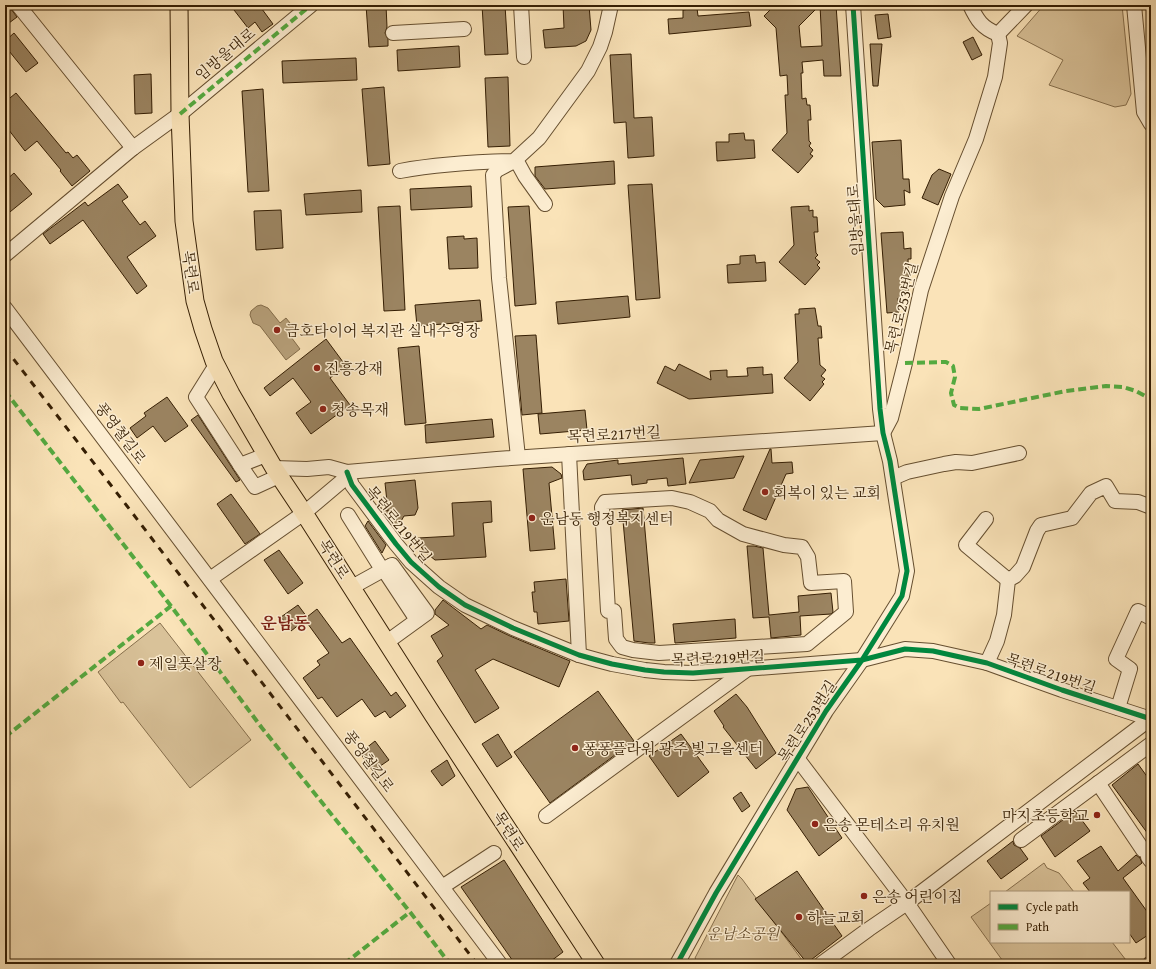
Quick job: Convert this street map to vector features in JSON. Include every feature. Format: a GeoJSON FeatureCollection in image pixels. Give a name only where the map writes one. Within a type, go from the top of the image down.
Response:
{"type":"FeatureCollection","features":[{"type":"Feature","properties":{"kind":"main road","name":"목련로"},"geometry":{"type":"LineString","coordinates":[[179,5],[180,114],[184,221],[188,257],[197,308],[216,365],[230,394],[273,466],[596,964]]}},
{"type":"Feature","properties":{"kind":"street"},"geometry":{"type":"LineString","coordinates":[[18,5],[133,148]]}},
{"type":"Feature","properties":{"kind":"street","name":"임방울대로"},"geometry":{"type":"LineString","coordinates":[[180,114],[311,5]]}},
{"type":"Feature","properties":{"kind":"street"},"geometry":{"type":"LineString","coordinates":[[521,5],[524,57]]}},
{"type":"Feature","properties":{"kind":"street"},"geometry":{"type":"LineString","coordinates":[[518,457],[499,278],[493,175],[497,170],[514,161],[539,138],[588,71],[600,47],[605,32],[610,5]]}},
{"type":"Feature","properties":{"kind":"street","name":"임방울대로"},"geometry":{"type":"LineString","coordinates":[[853,5],[876,358],[883,433]]}},
{"type":"Feature","properties":{"kind":"street"},"geometry":{"type":"LineString","coordinates":[[970,5],[976,17],[984,27],[998,34],[1026,5]]}},
{"type":"Feature","properties":{"kind":"street"},"geometry":{"type":"LineString","coordinates":[[1134,5],[1144,112],[1151,124]]}},
{"type":"Feature","properties":{"kind":"street"},"geometry":{"type":"LineString","coordinates":[[394,33],[464,29]]}},
{"type":"Feature","properties":{"kind":"street","name":"목련로253번길"},"geometry":{"type":"LineString","coordinates":[[683,962],[716,893],[826,711],[862,660],[902,596],[907,571],[893,478],[883,433],[891,418],[921,290],[952,196],[976,139],[995,77],[1000,43],[998,34]]}},
{"type":"Feature","properties":{"kind":"street"},"geometry":{"type":"LineString","coordinates":[[5,255],[133,148],[180,114]]}},
{"type":"Feature","properties":{"kind":"street"},"geometry":{"type":"LineString","coordinates":[[400,171],[420,167],[470,162],[514,161],[519,165],[545,204]]}},
{"type":"Feature","properties":{"kind":"street","name":"풍영철길로"},"geometry":{"type":"LineString","coordinates":[[5,308],[500,964]]}},
{"type":"Feature","properties":{"kind":"street"},"geometry":{"type":"LineString","coordinates":[[216,365],[196,397],[254,487],[273,466]]}},
{"type":"Feature","properties":{"kind":"street","name":"목련로217번길"},"geometry":{"type":"LineString","coordinates":[[273,466],[308,469],[329,467],[347,472],[518,457],[883,433]]}},
{"type":"Feature","properties":{"kind":"street"},"geometry":{"type":"LineString","coordinates":[[893,478],[907,472],[944,464],[956,462],[972,464],[1019,453]]}},
{"type":"Feature","properties":{"kind":"street"},"geometry":{"type":"LineString","coordinates":[[569,454],[580,655]]}},
{"type":"Feature","properties":{"kind":"street"},"geometry":{"type":"LineString","coordinates":[[240,465],[273,466]]}},
{"type":"Feature","properties":{"kind":"street"},"geometry":{"type":"LineString","coordinates":[[210,579],[304,513],[342,481],[347,472]]}},
{"type":"Feature","properties":{"kind":"street","name":"목련로219번길"},"geometry":{"type":"LineString","coordinates":[[347,472],[352,485],[411,562],[439,587],[465,605],[513,628],[580,655],[612,664],[645,670],[693,673],[862,660],[906,649],[933,651],[987,663],[1062,690],[1151,719]]}},
{"type":"Feature","properties":{"kind":"street"},"geometry":{"type":"LineString","coordinates":[[986,519],[966,544],[1008,580],[1015,576],[1022,567],[1036,531],[1041,525],[1072,518],[1091,493],[1106,486],[1115,501],[1138,502],[1151,507]]}},
{"type":"Feature","properties":{"kind":"street"},"geometry":{"type":"LineString","coordinates":[[672,498],[690,502],[710,511],[718,520],[743,534],[784,545],[802,547],[808,557],[811,583],[844,581],[846,612],[807,644],[692,652],[659,653],[632,650],[622,648],[616,639],[614,611],[608,611],[602,507],[605,502],[672,498]]}},
{"type":"Feature","properties":{"kind":"street"},"geometry":{"type":"LineString","coordinates":[[348,515],[386,569],[417,620],[387,642]]}},
{"type":"Feature","properties":{"kind":"street"},"geometry":{"type":"LineString","coordinates":[[352,587],[386,569],[405,554]]}},
{"type":"Feature","properties":{"kind":"street","name":"목련로219번길"},"geometry":{"type":"LineString","coordinates":[[987,663],[997,641],[1004,615],[1008,580]]}},
{"type":"Feature","properties":{"kind":"street"},"geometry":{"type":"LineString","coordinates":[[1118,708],[1130,669],[1116,659],[1138,611],[1151,618]]}},
{"type":"Feature","properties":{"kind":"street"},"geometry":{"type":"LineString","coordinates":[[692,652],[693,673]]}},
{"type":"Feature","properties":{"kind":"street"},"geometry":{"type":"LineString","coordinates":[[546,816],[747,670]]}},
{"type":"Feature","properties":{"kind":"street","name":"목련로219번길"},"geometry":{"type":"LineString","coordinates":[[821,964],[907,903],[1151,719]]}},
{"type":"Feature","properties":{"kind":"street"},"geometry":{"type":"LineString","coordinates":[[1021,840],[1151,744]]}},
{"type":"Feature","properties":{"kind":"street"},"geometry":{"type":"LineString","coordinates":[[797,758],[907,903],[949,964]]}},
{"type":"Feature","properties":{"kind":"street"},"geometry":{"type":"LineString","coordinates":[[1098,783],[1147,856]]}},
{"type":"Feature","properties":{"kind":"street"},"geometry":{"type":"LineString","coordinates":[[442,887],[494,853]]}},
{"type":"Feature","properties":{"kind":"green space"},"geometry":{"type":"Polygon","coordinates":[[[1044,5],[1122,5],[1131,94],[1126,105],[1115,107],[1049,85],[1063,60],[1017,36],[1044,5]]]}},
{"type":"Feature","properties":{"kind":"green space"},"geometry":{"type":"Polygon","coordinates":[[[160,623],[251,740],[190,788],[123,702],[121,703],[98,672],[160,623]]]}},
{"type":"Feature","properties":{"kind":"green space"},"geometry":{"type":"Polygon","coordinates":[[[1044,863],[1047,868],[1059,873],[1073,891],[1006,891],[1044,863]]]}},
{"type":"Feature","properties":{"kind":"green space","name":"운남소공원"},"geometry":{"type":"Polygon","coordinates":[[[738,875],[805,964],[699,964],[695,958],[738,875]]]}},
{"type":"Feature","properties":{"kind":"green space"},"geometry":{"type":"Polygon","coordinates":[[[990,904],[990,943],[1113,943],[1129,964],[1005,964],[971,917],[990,904]]]}},
{"type":"Feature","properties":{"kind":"shaded area","name":"금호타이어 복지관 실내수영장"},"geometry":{"type":"Polygon","coordinates":[[[261,305],[268,308],[280,323],[286,318],[294,328],[288,333],[300,349],[286,360],[260,326],[253,323],[250,315],[251,311],[257,306],[261,305]]]}},
{"type":"Feature","properties":{"kind":"building"},"geometry":{"type":"Polygon","coordinates":[[[5,5],[8,5],[17,17],[9,23],[5,18],[5,5]]]}},
{"type":"Feature","properties":{"kind":"building"},"geometry":{"type":"Polygon","coordinates":[[[240,5],[259,5],[273,24],[262,32],[255,22],[248,28],[234,10],[240,5]]]}},
{"type":"Feature","properties":{"kind":"building"},"geometry":{"type":"Polygon","coordinates":[[[366,5],[386,5],[387,27],[385,33],[388,39],[388,46],[369,47],[366,5]]]}},
{"type":"Feature","properties":{"kind":"building"},"geometry":{"type":"Polygon","coordinates":[[[482,5],[505,5],[508,54],[485,55],[482,5]]]}},
{"type":"Feature","properties":{"kind":"building"},"geometry":{"type":"Polygon","coordinates":[[[563,5],[589,5],[591,30],[586,41],[576,46],[545,48],[543,30],[564,28],[563,5]]]}},
{"type":"Feature","properties":{"kind":"building"},"geometry":{"type":"Polygon","coordinates":[[[775,5],[820,5],[836,5],[841,76],[824,76],[823,60],[802,62],[802,99],[806,98],[807,105],[810,105],[811,120],[808,120],[809,141],[811,143],[809,146],[813,150],[810,154],[813,156],[798,173],[772,150],[787,133],[785,95],[788,95],[787,75],[780,76],[776,28],[764,16],[775,5]],[[820,5],[799,26],[801,47],[822,46],[820,5]]]}},
{"type":"Feature","properties":{"kind":"building"},"geometry":{"type":"Polygon","coordinates":[[[697,8],[698,16],[749,12],[751,26],[669,34],[668,19],[683,18],[683,10],[697,8]]]}},
{"type":"Feature","properties":{"kind":"building"},"geometry":{"type":"Polygon","coordinates":[[[888,14],[891,37],[878,39],[875,15],[888,14]]]}},
{"type":"Feature","properties":{"kind":"building"},"geometry":{"type":"Polygon","coordinates":[[[14,33],[38,63],[26,72],[5,46],[5,41],[14,33]]]}},
{"type":"Feature","properties":{"kind":"building"},"geometry":{"type":"Polygon","coordinates":[[[973,37],[982,55],[972,60],[963,42],[973,37]]]}},
{"type":"Feature","properties":{"kind":"building"},"geometry":{"type":"Polygon","coordinates":[[[870,44],[882,44],[878,86],[873,86],[870,44]]]}},
{"type":"Feature","properties":{"kind":"building"},"geometry":{"type":"Polygon","coordinates":[[[459,46],[460,67],[398,71],[397,50],[459,46]]]}},
{"type":"Feature","properties":{"kind":"building"},"geometry":{"type":"Polygon","coordinates":[[[631,54],[634,118],[652,117],[654,156],[628,158],[626,122],[614,123],[610,55],[631,54]]]}},
{"type":"Feature","properties":{"kind":"building"},"geometry":{"type":"Polygon","coordinates":[[[356,58],[357,80],[283,83],[282,61],[356,58]]]}},
{"type":"Feature","properties":{"kind":"building"},"geometry":{"type":"Polygon","coordinates":[[[151,74],[152,113],[135,114],[134,75],[151,74]]]}},
{"type":"Feature","properties":{"kind":"building"},"geometry":{"type":"Polygon","coordinates":[[[508,77],[510,146],[488,147],[485,78],[508,77]]]}},
{"type":"Feature","properties":{"kind":"building"},"geometry":{"type":"Polygon","coordinates":[[[384,87],[390,164],[368,166],[362,89],[384,87]]]}},
{"type":"Feature","properties":{"kind":"building"},"geometry":{"type":"Polygon","coordinates":[[[263,89],[269,191],[248,192],[242,91],[263,89]]]}},
{"type":"Feature","properties":{"kind":"building"},"geometry":{"type":"Polygon","coordinates":[[[16,93],[66,153],[68,152],[73,158],[77,155],[90,171],[72,186],[37,141],[25,151],[5,125],[5,102],[16,93]]]}},
{"type":"Feature","properties":{"kind":"building"},"geometry":{"type":"Polygon","coordinates":[[[744,133],[745,140],[754,140],[755,158],[717,161],[716,142],[729,142],[729,134],[744,133]]]}},
{"type":"Feature","properties":{"kind":"building"},"geometry":{"type":"Polygon","coordinates":[[[901,140],[903,179],[909,179],[910,193],[904,190],[905,205],[884,207],[876,199],[872,142],[901,140]]]}},
{"type":"Feature","properties":{"kind":"building"},"geometry":{"type":"Polygon","coordinates":[[[614,161],[615,184],[545,189],[535,176],[535,167],[614,161]]]}},
{"type":"Feature","properties":{"kind":"building"},"geometry":{"type":"Polygon","coordinates":[[[939,169],[951,174],[938,205],[922,198],[932,175],[939,169]]]}},
{"type":"Feature","properties":{"kind":"building"},"geometry":{"type":"Polygon","coordinates":[[[14,173],[32,194],[5,216],[5,181],[14,173]]]}},
{"type":"Feature","properties":{"kind":"building"},"geometry":{"type":"Polygon","coordinates":[[[118,184],[128,197],[122,201],[140,225],[145,221],[156,236],[127,257],[147,286],[137,294],[83,220],[50,244],[43,234],[85,202],[88,206],[118,184]]]}},
{"type":"Feature","properties":{"kind":"building"},"geometry":{"type":"Polygon","coordinates":[[[652,184],[660,298],[636,300],[628,185],[652,184]]]}},
{"type":"Feature","properties":{"kind":"building"},"geometry":{"type":"Polygon","coordinates":[[[471,186],[472,207],[411,210],[410,189],[471,186]]]}},
{"type":"Feature","properties":{"kind":"building"},"geometry":{"type":"Polygon","coordinates":[[[361,190],[362,212],[306,215],[304,194],[361,190]]]}},
{"type":"Feature","properties":{"kind":"building"},"geometry":{"type":"Polygon","coordinates":[[[400,206],[405,310],[384,311],[378,207],[400,206]]]}},
{"type":"Feature","properties":{"kind":"building"},"geometry":{"type":"Polygon","coordinates":[[[529,206],[536,304],[515,306],[508,207],[529,206]]]}},
{"type":"Feature","properties":{"kind":"building"},"geometry":{"type":"Polygon","coordinates":[[[809,206],[809,211],[813,210],[813,217],[817,217],[818,232],[814,232],[816,253],[818,255],[815,258],[820,262],[817,265],[820,268],[805,285],[779,262],[794,245],[791,207],[809,206]]]}},
{"type":"Feature","properties":{"kind":"building"},"geometry":{"type":"Polygon","coordinates":[[[281,210],[283,248],[256,250],[254,211],[281,210]]]}},
{"type":"Feature","properties":{"kind":"building"},"geometry":{"type":"Polygon","coordinates":[[[903,232],[904,249],[911,248],[911,259],[908,259],[908,292],[898,298],[899,312],[887,313],[881,233],[903,232]]]}},
{"type":"Feature","properties":{"kind":"building"},"geometry":{"type":"Polygon","coordinates":[[[464,236],[464,239],[477,238],[478,268],[449,269],[447,237],[464,236]]]}},
{"type":"Feature","properties":{"kind":"building"},"geometry":{"type":"Polygon","coordinates":[[[755,255],[756,263],[765,262],[766,281],[728,283],[727,265],[740,264],[740,256],[755,255]]]}},
{"type":"Feature","properties":{"kind":"building"},"geometry":{"type":"Polygon","coordinates":[[[628,296],[630,317],[558,324],[556,302],[628,296]]]}},
{"type":"Feature","properties":{"kind":"building"},"geometry":{"type":"Polygon","coordinates":[[[480,300],[482,321],[417,326],[415,305],[480,300]]]}},
{"type":"Feature","properties":{"kind":"building"},"geometry":{"type":"Polygon","coordinates":[[[815,308],[818,326],[821,326],[822,338],[818,338],[820,365],[826,370],[821,376],[825,379],[822,382],[824,384],[810,401],[784,378],[798,362],[795,314],[799,314],[799,309],[815,308]]]}},
{"type":"Feature","properties":{"kind":"building"},"geometry":{"type":"Polygon","coordinates":[[[536,335],[542,413],[522,415],[515,336],[536,335]]]}},
{"type":"Feature","properties":{"kind":"building"},"geometry":{"type":"Polygon","coordinates":[[[326,339],[346,366],[330,378],[350,405],[311,434],[296,413],[311,402],[293,378],[270,396],[264,388],[326,339]]]}},
{"type":"Feature","properties":{"kind":"building"},"geometry":{"type":"Polygon","coordinates":[[[419,346],[426,423],[405,425],[398,348],[419,346]]]}},
{"type":"Feature","properties":{"kind":"building"},"geometry":{"type":"Polygon","coordinates":[[[679,364],[711,380],[710,371],[727,370],[727,377],[748,376],[747,368],[763,367],[763,375],[772,374],[773,393],[689,399],[657,383],[665,366],[675,371],[679,364]]]}},
{"type":"Feature","properties":{"kind":"building"},"geometry":{"type":"Polygon","coordinates":[[[167,397],[188,426],[165,442],[153,426],[137,438],[130,428],[146,416],[144,413],[167,397]]]}},
{"type":"Feature","properties":{"kind":"building"},"geometry":{"type":"Polygon","coordinates":[[[585,410],[587,430],[540,434],[538,414],[585,410]]]}},
{"type":"Feature","properties":{"kind":"building"},"geometry":{"type":"Polygon","coordinates":[[[198,415],[240,480],[236,482],[191,420],[198,415]]]}},
{"type":"Feature","properties":{"kind":"building"},"geometry":{"type":"Polygon","coordinates":[[[492,419],[494,437],[426,443],[425,425],[492,419]]]}},
{"type":"Feature","properties":{"kind":"building","name":"회복이 있는 교회"},"geometry":{"type":"Polygon","coordinates":[[[770,449],[772,463],[792,462],[793,473],[786,474],[766,520],[743,510],[770,449]]]}},
{"type":"Feature","properties":{"kind":"building"},"geometry":{"type":"Polygon","coordinates":[[[744,456],[734,478],[689,483],[700,460],[744,456]]]}},
{"type":"Feature","properties":{"kind":"building"},"geometry":{"type":"Polygon","coordinates":[[[683,458],[686,484],[668,486],[667,478],[647,480],[647,483],[632,485],[631,475],[584,480],[583,471],[587,464],[618,460],[618,464],[683,458]]]}},
{"type":"Feature","properties":{"kind":"building","name":"운남동 행정복지센터"},"geometry":{"type":"Polygon","coordinates":[[[552,467],[561,474],[562,478],[549,483],[555,549],[530,551],[523,469],[552,467]]]}},
{"type":"Feature","properties":{"kind":"building"},"geometry":{"type":"Polygon","coordinates":[[[415,480],[418,508],[415,515],[404,516],[396,530],[379,507],[388,511],[385,483],[415,480]]]}},
{"type":"Feature","properties":{"kind":"building"},"geometry":{"type":"Polygon","coordinates":[[[231,494],[260,534],[245,544],[217,504],[231,494]]]}},
{"type":"Feature","properties":{"kind":"building"},"geometry":{"type":"Polygon","coordinates":[[[491,501],[492,522],[483,523],[486,557],[435,560],[424,551],[419,544],[418,538],[454,536],[452,503],[491,501]]]}},
{"type":"Feature","properties":{"kind":"building"},"geometry":{"type":"Polygon","coordinates":[[[643,508],[655,643],[634,641],[622,510],[643,508]]]}},
{"type":"Feature","properties":{"kind":"building"},"geometry":{"type":"Polygon","coordinates":[[[368,521],[386,545],[382,553],[365,526],[368,521]]]}},
{"type":"Feature","properties":{"kind":"building"},"geometry":{"type":"Polygon","coordinates":[[[747,546],[763,548],[769,615],[799,612],[798,596],[831,593],[833,612],[831,614],[800,616],[801,635],[771,638],[769,617],[753,618],[747,546]]]}},
{"type":"Feature","properties":{"kind":"building"},"geometry":{"type":"Polygon","coordinates":[[[279,550],[303,583],[288,594],[264,560],[279,550]]]}},
{"type":"Feature","properties":{"kind":"building"},"geometry":{"type":"Polygon","coordinates":[[[566,579],[569,621],[538,624],[537,612],[534,612],[532,592],[535,592],[534,582],[566,579]]]}},
{"type":"Feature","properties":{"kind":"building"},"geometry":{"type":"Polygon","coordinates":[[[443,600],[481,629],[487,625],[570,661],[559,687],[493,659],[475,670],[499,708],[475,723],[437,661],[443,656],[431,636],[449,625],[435,614],[435,610],[443,600]]]}},
{"type":"Feature","properties":{"kind":"building"},"geometry":{"type":"Polygon","coordinates":[[[298,605],[307,617],[317,609],[342,643],[350,638],[391,696],[396,692],[406,706],[390,718],[385,711],[375,717],[362,699],[337,717],[322,697],[318,699],[303,678],[320,665],[317,661],[329,653],[305,620],[291,631],[281,617],[298,605]]]}},
{"type":"Feature","properties":{"kind":"building"},"geometry":{"type":"Polygon","coordinates":[[[735,619],[736,638],[675,643],[673,624],[735,619]]]}},
{"type":"Feature","properties":{"kind":"building","name":"퐁퐁플라워 광주 빛고을센터"},"geometry":{"type":"Polygon","coordinates":[[[598,691],[634,741],[550,803],[514,752],[598,691]]]}},
{"type":"Feature","properties":{"kind":"building"},"geometry":{"type":"Polygon","coordinates":[[[736,694],[747,707],[776,753],[756,769],[723,727],[724,726],[714,711],[736,694]]]}},
{"type":"Feature","properties":{"kind":"building"},"geometry":{"type":"Polygon","coordinates":[[[498,734],[512,757],[497,767],[482,744],[498,734]]]}},
{"type":"Feature","properties":{"kind":"building"},"geometry":{"type":"Polygon","coordinates":[[[681,734],[709,772],[678,797],[649,756],[681,734]]]}},
{"type":"Feature","properties":{"kind":"building"},"geometry":{"type":"Polygon","coordinates":[[[375,741],[389,760],[373,771],[360,753],[375,741]]]}},
{"type":"Feature","properties":{"kind":"building"},"geometry":{"type":"Polygon","coordinates":[[[447,760],[455,776],[442,786],[431,771],[447,760]]]}},
{"type":"Feature","properties":{"kind":"building"},"geometry":{"type":"Polygon","coordinates":[[[1138,764],[1151,782],[1151,838],[1112,785],[1138,764]]]}},
{"type":"Feature","properties":{"kind":"building","name":"은송 몬테소리 유치원"},"geometry":{"type":"Polygon","coordinates":[[[808,787],[842,838],[819,856],[787,810],[796,789],[808,787]]]}},
{"type":"Feature","properties":{"kind":"building"},"geometry":{"type":"Polygon","coordinates":[[[741,792],[750,806],[742,812],[733,798],[741,792]]]}},
{"type":"Feature","properties":{"kind":"building"},"geometry":{"type":"Polygon","coordinates":[[[1075,811],[1090,831],[1055,857],[1041,836],[1075,811]]]}},
{"type":"Feature","properties":{"kind":"building"},"geometry":{"type":"Polygon","coordinates":[[[1013,841],[1014,845],[1020,848],[1028,859],[1001,879],[987,861],[1013,841]]]}},
{"type":"Feature","properties":{"kind":"building"},"geometry":{"type":"Polygon","coordinates":[[[1101,846],[1118,871],[1136,855],[1140,858],[1142,863],[1123,878],[1151,917],[1151,933],[1136,943],[1130,934],[1130,891],[1089,891],[1083,883],[1090,878],[1077,861],[1101,846]]]}},
{"type":"Feature","properties":{"kind":"building"},"geometry":{"type":"Polygon","coordinates":[[[504,860],[563,952],[547,964],[515,964],[461,887],[504,860]]]}},
{"type":"Feature","properties":{"kind":"building","name":"하늘교회"},"geometry":{"type":"Polygon","coordinates":[[[797,871],[842,936],[807,963],[755,899],[797,871]]]}},
{"type":"Feature","properties":{"kind":"railway"},"geometry":{"type":"LineString","coordinates":[[5,348],[477,964]]}},
{"type":"Feature","properties":{"kind":"marked path"},"geometry":{"type":"LineString","coordinates":[[180,114],[311,5]]}},
{"type":"Feature","properties":{"kind":"marked path"},"geometry":{"type":"LineString","coordinates":[[905,363],[946,362],[953,366],[955,377],[951,393],[954,405],[960,408],[979,409],[1066,391],[1106,386],[1123,387],[1136,391],[1151,399]]}},
{"type":"Feature","properties":{"kind":"marked path"},"geometry":{"type":"LineString","coordinates":[[5,391],[171,606],[262,728],[450,964]]}},
{"type":"Feature","properties":{"kind":"marked path"},"geometry":{"type":"LineString","coordinates":[[5,737],[171,606]]}},
{"type":"Feature","properties":{"kind":"marked path"},"geometry":{"type":"LineString","coordinates":[[344,964],[410,912]]}},
{"type":"Feature","properties":{"kind":"cycle path"},"geometry":{"type":"LineString","coordinates":[[677,964],[716,893],[826,711],[862,660],[902,596],[907,571],[890,461],[883,433],[880,409],[853,5]]}},
{"type":"Feature","properties":{"kind":"cycle path"},"geometry":{"type":"LineString","coordinates":[[347,472],[352,485],[396,544],[411,562],[439,587],[465,605],[513,628],[579,655],[612,664],[645,670],[693,673],[862,660],[905,649],[933,651],[987,663],[1062,690],[1151,719]]}},
{"type":"Feature","properties":{"kind":"place","name":"금호타이어 복지관 실내수영장"},"geometry":{"type":"Point","coordinates":[277,330]}},
{"type":"Feature","properties":{"kind":"place","name":"진흥강재"},"geometry":{"type":"Point","coordinates":[317,368]}},
{"type":"Feature","properties":{"kind":"place","name":"청송목재"},"geometry":{"type":"Point","coordinates":[323,409]}},
{"type":"Feature","properties":{"kind":"place","name":"회복이 있는 교회"},"geometry":{"type":"Point","coordinates":[765,492]}},
{"type":"Feature","properties":{"kind":"place","name":"운남동 행정복지센터"},"geometry":{"type":"Point","coordinates":[532,518]}},
{"type":"Feature","properties":{"kind":"place","name":"제일풋살장"},"geometry":{"type":"Point","coordinates":[141,663]}},
{"type":"Feature","properties":{"kind":"place","name":"퐁퐁플라워 광주 빛고을센터"},"geometry":{"type":"Point","coordinates":[575,748]}},
{"type":"Feature","properties":{"kind":"place","name":"마지초등학교"},"geometry":{"type":"Point","coordinates":[1097,815]}},
{"type":"Feature","properties":{"kind":"place","name":"은송 몬테소리 유치원"},"geometry":{"type":"Point","coordinates":[815,824]}},
{"type":"Feature","properties":{"kind":"place","name":"은송 어린이집"},"geometry":{"type":"Point","coordinates":[864,896]}},
{"type":"Feature","properties":{"kind":"place","name":"하늘교회"},"geometry":{"type":"Point","coordinates":[799,917]}},
{"type":"Feature","properties":{"kind":"district","name":"운남동"},"geometry":{"type":"Point","coordinates":[285,622]}}]}
